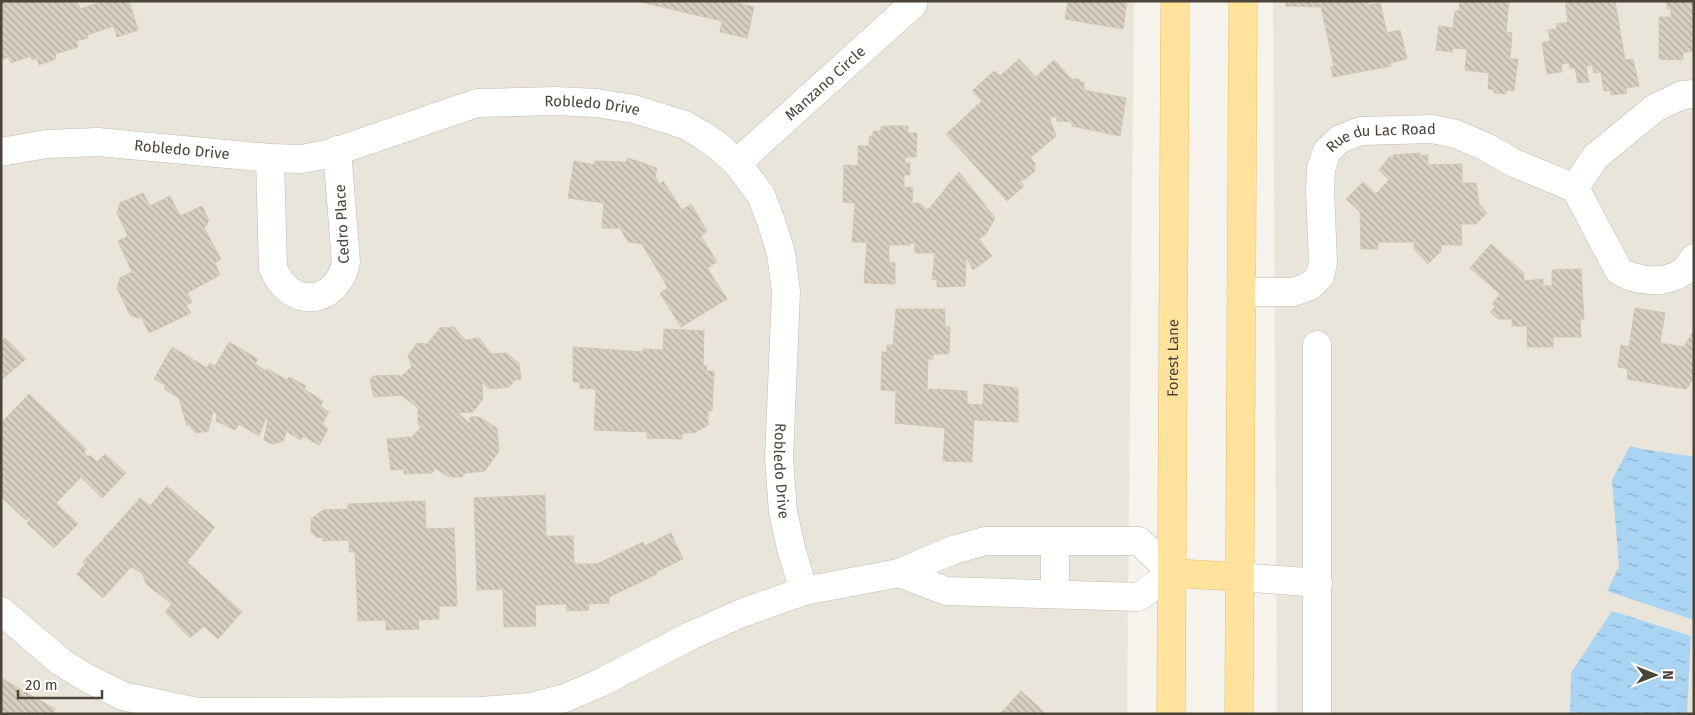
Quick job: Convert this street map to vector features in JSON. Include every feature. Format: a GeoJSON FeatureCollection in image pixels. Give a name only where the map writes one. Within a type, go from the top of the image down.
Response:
{"type":"FeatureCollection","features":[{"type":"Feature","properties":{"kind":"main road","name":"Forest Lane"},"geometry":{"type":"LineString","coordinates":[[1171,714],[1175,1]]}},
{"type":"Feature","properties":{"kind":"main road"},"geometry":{"type":"LineString","coordinates":[[1239,714],[1243,1]]}},
{"type":"Feature","properties":{"kind":"main road"},"geometry":{"type":"LineString","coordinates":[[1172,573],[1240,576]]}},
{"type":"Feature","properties":{"kind":"street","name":"Manzano Circle"},"geometry":{"type":"LineString","coordinates":[[737,163],[913,4]]}},
{"type":"Feature","properties":{"kind":"street"},"geometry":{"type":"LineString","coordinates":[[1694,94],[1682,95],[1655,108],[1595,158],[1575,188],[1620,271],[1632,278],[1647,281],[1664,280],[1684,271],[1694,258]]}},
{"type":"Feature","properties":{"kind":"street","name":"Robledo Drive"},"geometry":{"type":"LineString","coordinates":[[1,152],[46,144],[98,142],[270,158],[302,159],[337,150],[476,103],[555,101],[596,103],[634,109],[684,125],[717,145],[737,163],[761,195],[781,253],[786,292],[779,458],[783,512],[804,591]]}},
{"type":"Feature","properties":{"kind":"street","name":"Rue du Lac Road"},"geometry":{"type":"LineString","coordinates":[[1241,292],[1293,292],[1310,286],[1320,276],[1323,263],[1320,190],[1322,169],[1327,151],[1340,139],[1361,131],[1432,130],[1456,134],[1486,147],[1514,163],[1575,188]]}},
{"type":"Feature","properties":{"kind":"street","name":"Cedro Place"},"geometry":{"type":"LineString","coordinates":[[270,158],[273,268],[278,279],[286,289],[297,295],[320,296],[338,283],[344,273],[346,262],[337,150]]}},
{"type":"Feature","properties":{"kind":"street"},"geometry":{"type":"LineString","coordinates":[[1317,345],[1317,714]]}},
{"type":"Feature","properties":{"kind":"street"},"geometry":{"type":"LineString","coordinates":[[1,611],[61,662],[85,677],[123,696],[197,712],[481,711],[531,707],[565,698],[600,683],[690,636],[742,613],[804,591],[899,573],[952,550],[985,541],[1139,541],[1172,573],[1138,597],[946,591],[899,573]]}},
{"type":"Feature","properties":{"kind":"street"},"geometry":{"type":"LineString","coordinates":[[1055,541],[1055,594]]}},
{"type":"Feature","properties":{"kind":"street"},"geometry":{"type":"LineString","coordinates":[[1240,576],[1318,583]]}},
{"type":"Feature","properties":{"kind":"shaded area"},"geometry":{"type":"Polygon","coordinates":[[[1,1],[1134,1],[1127,714],[1,714],[1,1]]]}},
{"type":"Feature","properties":{"kind":"shaded area"},"geometry":{"type":"Polygon","coordinates":[[[1273,1],[1694,1],[1694,714],[1277,714],[1273,1]]]}},
{"type":"Feature","properties":{"kind":"water"},"geometry":{"type":"Polygon","coordinates":[[[1630,446],[1689,456],[1694,455],[1694,620],[1607,591],[1619,566],[1612,480],[1630,446]]]}},
{"type":"Feature","properties":{"kind":"water"},"geometry":{"type":"Polygon","coordinates":[[[1612,611],[1691,636],[1687,714],[1570,714],[1571,673],[1612,611]]]}},
{"type":"Feature","properties":{"kind":"building"},"geometry":{"type":"Polygon","coordinates":[[[1,1],[77,1],[80,9],[103,1],[129,1],[138,30],[117,37],[114,26],[87,35],[88,38],[76,41],[78,47],[55,54],[56,59],[39,65],[37,58],[32,60],[31,56],[11,63],[9,57],[1,60],[1,1]]]}},
{"type":"Feature","properties":{"kind":"building"},"geometry":{"type":"Polygon","coordinates":[[[636,1],[730,1],[754,7],[747,38],[720,32],[722,21],[636,1]]]}},
{"type":"Feature","properties":{"kind":"building"},"geometry":{"type":"Polygon","coordinates":[[[1062,1],[1127,1],[1123,29],[1065,19],[1068,2],[1062,1]]]}},
{"type":"Feature","properties":{"kind":"building"},"geometry":{"type":"Polygon","coordinates":[[[1286,1],[1368,1],[1369,5],[1380,3],[1387,33],[1400,30],[1407,59],[1390,63],[1391,66],[1333,77],[1331,67],[1334,66],[1321,7],[1286,6],[1286,1]]]}},
{"type":"Feature","properties":{"kind":"building"},"geometry":{"type":"Polygon","coordinates":[[[1460,1],[1509,1],[1506,32],[1512,33],[1510,59],[1518,59],[1514,91],[1507,90],[1506,94],[1494,93],[1494,90],[1488,89],[1489,73],[1465,70],[1467,49],[1453,48],[1452,52],[1436,50],[1439,26],[1453,28],[1455,11],[1459,11],[1460,1]]]}},
{"type":"Feature","properties":{"kind":"building"},"geometry":{"type":"Polygon","coordinates":[[[1565,1],[1615,1],[1625,60],[1633,59],[1639,86],[1626,88],[1627,93],[1611,95],[1610,90],[1604,91],[1601,72],[1594,73],[1592,65],[1586,66],[1589,82],[1578,83],[1575,68],[1570,68],[1569,63],[1561,64],[1562,72],[1547,74],[1542,43],[1550,41],[1548,30],[1557,29],[1556,24],[1568,22],[1565,1]]]}},
{"type":"Feature","properties":{"kind":"building"},"geometry":{"type":"Polygon","coordinates":[[[1667,1],[1694,1],[1694,52],[1683,52],[1683,60],[1659,59],[1659,17],[1671,17],[1671,9],[1667,9],[1667,1]]]}},
{"type":"Feature","properties":{"kind":"building"},"geometry":{"type":"Polygon","coordinates":[[[1019,59],[1036,77],[1054,60],[1072,79],[1079,79],[1079,82],[1084,82],[1084,90],[1126,98],[1120,136],[1072,126],[1072,122],[1057,121],[1057,117],[1049,117],[1056,136],[1030,158],[1035,163],[1035,171],[1024,180],[1019,180],[1024,186],[1007,201],[946,134],[982,101],[972,91],[994,71],[1000,76],[1019,59]]]}},
{"type":"Feature","properties":{"kind":"building"},"geometry":{"type":"Polygon","coordinates":[[[908,126],[908,133],[917,133],[916,157],[905,157],[905,163],[910,163],[910,175],[904,175],[904,187],[913,187],[912,203],[919,203],[928,210],[959,172],[995,218],[986,234],[979,239],[992,256],[973,270],[966,256],[965,286],[937,287],[937,280],[932,279],[935,253],[915,253],[915,243],[910,243],[910,245],[889,245],[889,263],[895,263],[895,284],[864,283],[867,242],[852,242],[855,203],[843,202],[844,165],[858,166],[858,146],[869,146],[869,136],[873,136],[873,131],[881,131],[881,127],[908,126]]]}},
{"type":"Feature","properties":{"kind":"building"},"geometry":{"type":"Polygon","coordinates":[[[1420,153],[1420,156],[1428,155],[1428,165],[1462,164],[1462,183],[1476,183],[1479,204],[1487,213],[1476,224],[1461,224],[1462,245],[1441,245],[1441,251],[1428,264],[1414,249],[1414,242],[1378,242],[1378,249],[1361,249],[1360,212],[1346,199],[1363,182],[1376,194],[1389,180],[1379,170],[1390,156],[1393,159],[1393,155],[1420,153]]]}},
{"type":"Feature","properties":{"kind":"building"},"geometry":{"type":"Polygon","coordinates":[[[628,158],[657,168],[655,176],[660,184],[663,181],[682,210],[691,204],[707,231],[701,236],[717,262],[707,268],[727,299],[681,327],[660,293],[668,288],[642,244],[628,242],[620,228],[602,228],[604,203],[568,198],[574,161],[595,165],[595,161],[626,162],[628,158]]]}},
{"type":"Feature","properties":{"kind":"building"},"geometry":{"type":"Polygon","coordinates":[[[143,193],[150,206],[170,196],[180,216],[202,206],[209,221],[204,228],[221,259],[215,263],[220,275],[187,293],[192,302],[186,305],[191,313],[149,333],[141,317],[138,318],[130,315],[117,288],[120,278],[132,272],[118,241],[128,236],[117,213],[120,203],[143,193]]]}},
{"type":"Feature","properties":{"kind":"building"},"geometry":{"type":"Polygon","coordinates":[[[1491,244],[1524,273],[1524,281],[1543,279],[1543,286],[1552,286],[1552,270],[1581,269],[1584,319],[1580,319],[1581,337],[1553,337],[1553,347],[1527,347],[1527,326],[1512,326],[1512,319],[1498,319],[1490,312],[1495,307],[1492,304],[1500,294],[1470,268],[1491,244]]]}},
{"type":"Feature","properties":{"kind":"building"},"geometry":{"type":"Polygon","coordinates":[[[1635,308],[1665,313],[1660,343],[1684,347],[1694,330],[1694,378],[1686,389],[1627,379],[1628,369],[1618,367],[1621,345],[1629,347],[1635,308]]]}},
{"type":"Feature","properties":{"kind":"building"},"geometry":{"type":"Polygon","coordinates":[[[896,309],[945,309],[945,327],[950,327],[949,354],[933,354],[933,359],[928,359],[927,389],[967,391],[967,404],[983,405],[984,384],[1018,388],[1018,422],[974,420],[972,462],[943,461],[945,428],[895,423],[896,391],[881,390],[882,352],[887,352],[887,345],[893,345],[896,309]]]}},
{"type":"Feature","properties":{"kind":"building"},"geometry":{"type":"Polygon","coordinates":[[[454,327],[465,340],[479,338],[491,354],[506,353],[519,363],[521,379],[515,380],[509,387],[489,389],[482,382],[483,399],[473,412],[458,413],[470,424],[470,417],[479,417],[497,428],[499,451],[485,471],[465,473],[462,477],[449,477],[435,468],[432,473],[404,474],[404,469],[391,470],[387,439],[412,437],[421,427],[418,424],[418,408],[401,395],[374,397],[370,380],[373,376],[400,375],[400,378],[412,366],[408,356],[417,343],[427,344],[440,328],[454,327]]]}},
{"type":"Feature","properties":{"kind":"building"},"geometry":{"type":"Polygon","coordinates":[[[664,329],[704,331],[703,366],[707,366],[706,371],[714,371],[712,411],[708,410],[708,425],[694,433],[682,433],[682,439],[647,438],[647,432],[594,430],[596,389],[580,388],[580,382],[573,382],[573,347],[644,352],[643,349],[663,350],[664,329]]]}},
{"type":"Feature","properties":{"kind":"building"},"geometry":{"type":"Polygon","coordinates":[[[5,338],[26,359],[1,380],[1,342],[5,338]]]}},
{"type":"Feature","properties":{"kind":"building"},"geometry":{"type":"Polygon","coordinates":[[[229,342],[258,359],[255,364],[266,371],[267,369],[287,380],[289,377],[306,386],[304,389],[323,401],[320,406],[329,412],[322,424],[328,429],[319,445],[303,436],[301,440],[289,433],[288,428],[283,441],[272,444],[264,440],[268,419],[266,418],[259,436],[239,424],[235,430],[216,421],[217,413],[213,412],[208,431],[196,433],[188,424],[187,426],[179,398],[164,389],[166,385],[154,379],[172,347],[207,368],[210,363],[215,366],[229,342]]]}},
{"type":"Feature","properties":{"kind":"building"},"geometry":{"type":"Polygon","coordinates":[[[29,394],[86,449],[84,452],[88,457],[90,455],[97,462],[105,454],[126,473],[102,498],[81,477],[56,503],[78,524],[54,548],[27,523],[30,517],[26,520],[1,497],[1,423],[29,394]]]}},
{"type":"Feature","properties":{"kind":"building"},"geometry":{"type":"Polygon","coordinates":[[[167,486],[215,527],[187,562],[242,612],[218,639],[204,626],[190,638],[165,612],[172,604],[147,585],[142,573],[131,567],[103,598],[77,574],[85,564],[83,562],[140,498],[150,506],[167,486]]]}},
{"type":"Feature","properties":{"kind":"building"},"geometry":{"type":"Polygon","coordinates":[[[545,495],[546,536],[573,536],[574,564],[597,564],[643,542],[644,546],[671,533],[683,559],[609,597],[609,603],[588,604],[589,610],[567,611],[566,604],[535,605],[536,626],[504,627],[503,589],[477,590],[474,498],[545,495]]]}},
{"type":"Feature","properties":{"kind":"building"},"geometry":{"type":"Polygon","coordinates":[[[425,501],[426,529],[454,528],[457,606],[439,606],[439,619],[418,620],[419,629],[386,630],[386,620],[358,621],[355,552],[349,552],[349,540],[323,541],[323,537],[317,538],[311,532],[311,519],[323,510],[348,509],[348,504],[425,501]]]}},
{"type":"Feature","properties":{"kind":"building"},"geometry":{"type":"Polygon","coordinates":[[[1,678],[55,709],[52,714],[1,714],[1,678]]]}},
{"type":"Feature","properties":{"kind":"building"},"geometry":{"type":"Polygon","coordinates":[[[1021,691],[1046,714],[1000,714],[1021,691]]]}}]}
